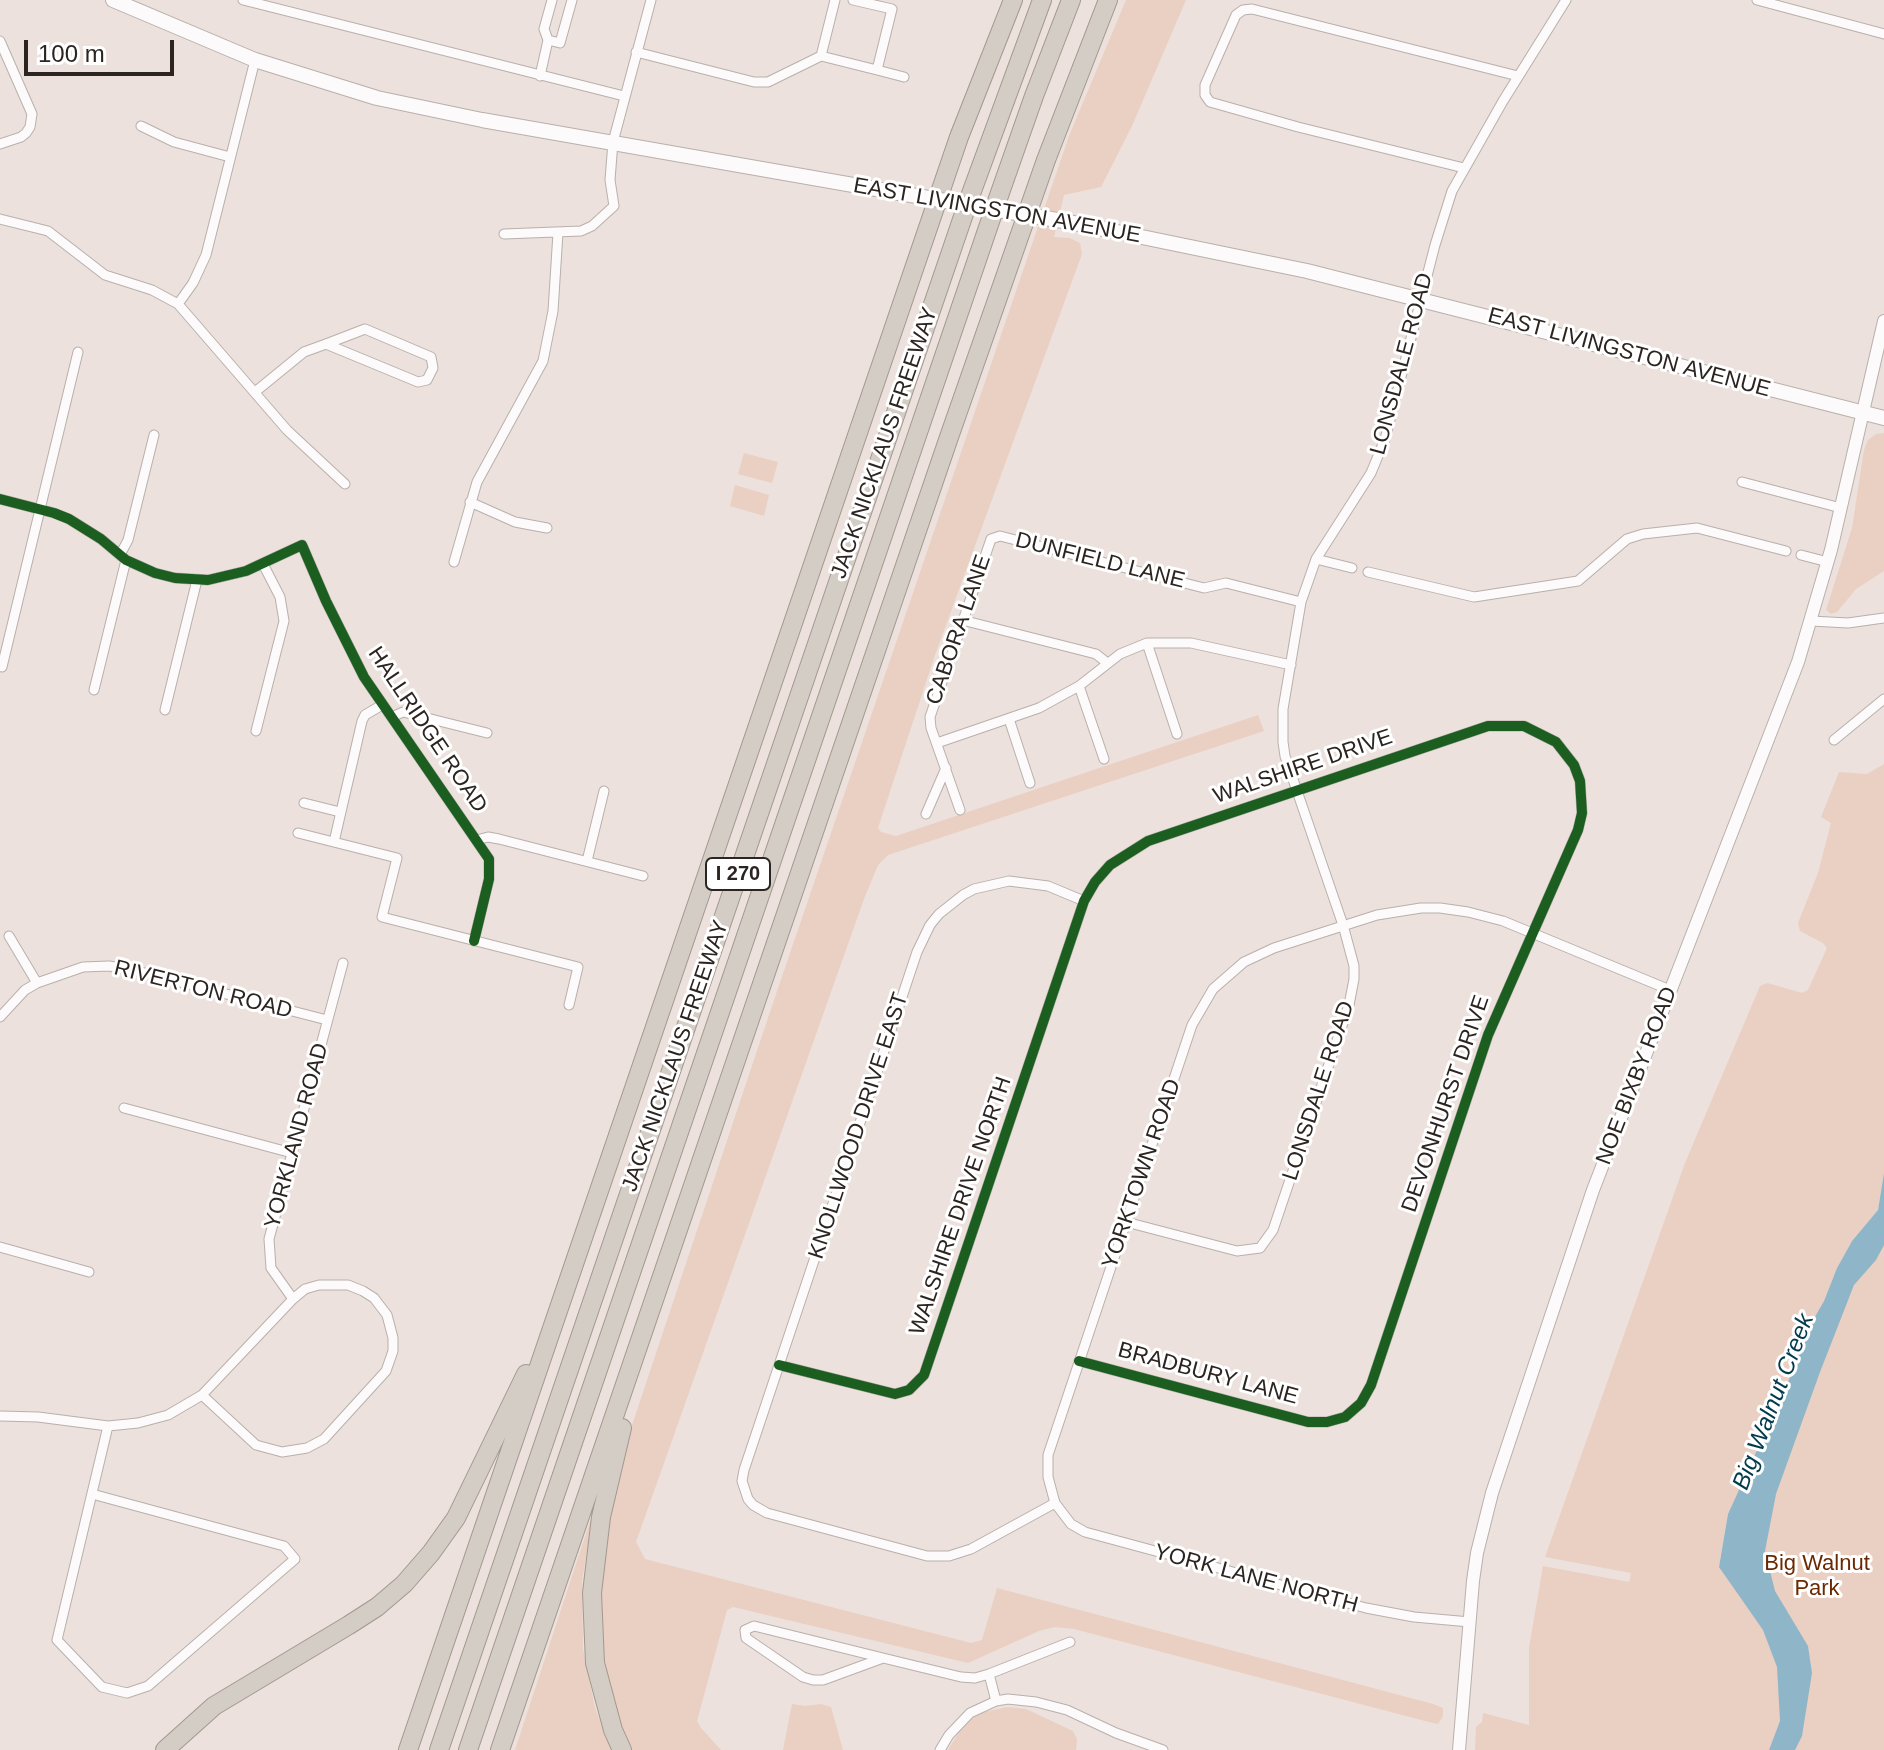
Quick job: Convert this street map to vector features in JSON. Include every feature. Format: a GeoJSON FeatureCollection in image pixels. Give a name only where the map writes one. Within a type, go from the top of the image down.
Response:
{"type":"FeatureCollection","features":[{"type":"Feature","properties":{"kind":"highway"},"geometry":{"type":"LineString","coordinates":[[408,1750],[959,137],[1013,0]]}},
{"type":"Feature","properties":{"kind":"highway","name":"JACK NICKLAUS FREEWAY"},"geometry":{"type":"LineString","coordinates":[[439,1750],[968,202],[1042,0]]}},
{"type":"Feature","properties":{"kind":"highway","name":"JACK NICKLAUS FREEWAY"},"geometry":{"type":"LineString","coordinates":[[468,1750],[990,222],[1071,0]]}},
{"type":"Feature","properties":{"kind":"highway"},"geometry":{"type":"LineString","coordinates":[[500,1750],[948,440],[1046,160],[1108,0]]}},
{"type":"Feature","properties":{"kind":"highway"},"geometry":{"type":"LineString","coordinates":[[165,1750],[214,1706],[349,1625],[404,1584],[456,1518],[535,1353],[553,1327]]}},
{"type":"Feature","properties":{"kind":"highway"},"geometry":{"type":"LineString","coordinates":[[622,1750],[613,1730],[595,1663],[592,1593],[601,1517],[639,1346]]}},
{"type":"Feature","properties":{"kind":"main road","name":"EAST LIVINGSTON AVENUE"},"geometry":{"type":"LineString","coordinates":[[118,1],[255,60],[320,82],[417,107],[1069,222],[1291,268],[1884,418]]}},
{"type":"Feature","properties":{"kind":"street"},"geometry":{"type":"LineString","coordinates":[[243,0],[624,96]]}},
{"type":"Feature","properties":{"kind":"street"},"geometry":{"type":"LineString","coordinates":[[540,76],[548,40],[544,29],[552,0]]}},
{"type":"Feature","properties":{"kind":"street"},"geometry":{"type":"LineString","coordinates":[[548,40],[560,43],[572,0]]}},
{"type":"Feature","properties":{"kind":"street"},"geometry":{"type":"LineString","coordinates":[[504,234],[581,231],[592,226],[614,206],[610,180],[613,142],[651,0]]}},
{"type":"Feature","properties":{"kind":"street"},"geometry":{"type":"LineString","coordinates":[[821,56],[835,0]]}},
{"type":"Feature","properties":{"kind":"street"},"geometry":{"type":"LineString","coordinates":[[853,0],[892,9],[877,70]]}},
{"type":"Feature","properties":{"kind":"street","name":"LONSDALE ROAD"},"geometry":{"type":"LineString","coordinates":[[1126,1222],[1237,1251],[1252,1250],[1265,1243],[1273,1230],[1352,992],[1354,966],[1285,756],[1283,709],[1301,602],[1316,559],[1371,473],[1385,439],[1444,217],[1464,168],[1566,0]]}},
{"type":"Feature","properties":{"kind":"street"},"geometry":{"type":"LineString","coordinates":[[1758,0],[1884,34]]}},
{"type":"Feature","properties":{"kind":"street"},"geometry":{"type":"LineString","coordinates":[[1464,168],[1210,102],[1205,95],[1205,85],[1240,12],[1252,9],[1518,76]]}},
{"type":"Feature","properties":{"kind":"street"},"geometry":{"type":"LineString","coordinates":[[0,41],[30,107],[32,121],[21,137],[0,144]]}},
{"type":"Feature","properties":{"kind":"street"},"geometry":{"type":"LineString","coordinates":[[636,52],[761,83],[821,56],[904,77]]}},
{"type":"Feature","properties":{"kind":"street"},"geometry":{"type":"LineString","coordinates":[[178,304],[201,269],[255,60]]}},
{"type":"Feature","properties":{"kind":"street"},"geometry":{"type":"LineString","coordinates":[[141,126],[174,142],[230,157]]}},
{"type":"Feature","properties":{"kind":"street"},"geometry":{"type":"LineString","coordinates":[[0,219],[17,221],[55,234],[105,275],[152,290],[178,304],[287,430],[345,484]]}},
{"type":"Feature","properties":{"kind":"street"},"geometry":{"type":"LineString","coordinates":[[454,562],[477,482],[543,361],[553,311],[558,233]]}},
{"type":"Feature","properties":{"kind":"street","name":"NOE BIXBY ROAD"},"geometry":{"type":"LineString","coordinates":[[1459,1750],[1477,1553],[1492,1493],[1593,1190],[1793,675],[1828,562],[1884,321]]}},
{"type":"Feature","properties":{"kind":"street"},"geometry":{"type":"LineString","coordinates":[[255,392],[304,352],[365,329],[431,357],[433,368],[427,380],[418,382],[326,344]]}},
{"type":"Feature","properties":{"kind":"street"},"geometry":{"type":"LineString","coordinates":[[2,667],[78,352]]}},
{"type":"Feature","properties":{"kind":"street"},"geometry":{"type":"LineString","coordinates":[[94,690],[154,435]]}},
{"type":"Feature","properties":{"kind":"street"},"geometry":{"type":"LineString","coordinates":[[1742,482],[1841,508]]}},
{"type":"Feature","properties":{"kind":"street"},"geometry":{"type":"LineString","coordinates":[[0,499],[62,516],[87,529],[123,557],[155,573],[208,580],[263,564],[280,597],[284,621],[256,731]]}},
{"type":"Feature","properties":{"kind":"street"},"geometry":{"type":"LineString","coordinates":[[470,502],[515,522],[547,528]]}},
{"type":"Feature","properties":{"kind":"street"},"geometry":{"type":"LineString","coordinates":[[1368,572],[1474,597],[1578,581],[1627,539],[1654,532],[1697,528],[1786,551]]}},
{"type":"Feature","properties":{"kind":"street","name":"DUNFIELD LANE"},"geometry":{"type":"LineString","coordinates":[[991,539],[1000,536],[1204,588],[1226,583],[1301,602]]}},
{"type":"Feature","properties":{"kind":"street","name":"CABORA LANE"},"geometry":{"type":"LineString","coordinates":[[960,810],[930,717],[991,539]]}},
{"type":"Feature","properties":{"kind":"street","name":"HALLRIDGE ROAD"},"geometry":{"type":"LineString","coordinates":[[263,564],[302,545],[343,638],[382,705],[489,859],[490,870],[474,941]]}},
{"type":"Feature","properties":{"kind":"street"},"geometry":{"type":"LineString","coordinates":[[1801,555],[1828,562]]}},
{"type":"Feature","properties":{"kind":"street"},"geometry":{"type":"LineString","coordinates":[[1316,559],[1352,568]]}},
{"type":"Feature","properties":{"kind":"street"},"geometry":{"type":"LineString","coordinates":[[165,710],[197,580]]}},
{"type":"Feature","properties":{"kind":"street"},"geometry":{"type":"LineString","coordinates":[[1811,621],[1848,623],[1884,618]]}},
{"type":"Feature","properties":{"kind":"street"},"geometry":{"type":"LineString","coordinates":[[962,620],[1096,654],[1106,662]]}},
{"type":"Feature","properties":{"kind":"street"},"geometry":{"type":"LineString","coordinates":[[937,743],[1039,708],[1079,686],[1106,662],[1147,643],[1191,643],[1291,665]]}},
{"type":"Feature","properties":{"kind":"street"},"geometry":{"type":"LineString","coordinates":[[1147,643],[1177,734]]}},
{"type":"Feature","properties":{"kind":"street"},"geometry":{"type":"LineString","coordinates":[[1079,686],[1104,759]]}},
{"type":"Feature","properties":{"kind":"street"},"geometry":{"type":"LineString","coordinates":[[1834,740],[1884,699]]}},
{"type":"Feature","properties":{"kind":"street"},"geometry":{"type":"LineString","coordinates":[[334,842],[362,721],[365,715],[382,705]]}},
{"type":"Feature","properties":{"kind":"street"},"geometry":{"type":"LineString","coordinates":[[392,717],[403,712],[487,733]]}},
{"type":"Feature","properties":{"kind":"street"},"geometry":{"type":"LineString","coordinates":[[1009,719],[1030,783]]}},
{"type":"Feature","properties":{"kind":"street","name":"WALSHIRE DRIVE"},"geometry":{"type":"LineString","coordinates":[[1084,901],[1110,865],[1148,841],[1297,790],[1488,726],[1524,726],[1556,742]]}},
{"type":"Feature","properties":{"kind":"street","name":"DEVONHURST DRIVE"},"geometry":{"type":"LineString","coordinates":[[1327,1422],[1345,1417],[1361,1403],[1371,1385],[1488,1035],[1578,830],[1582,813],[1580,781],[1574,765],[1556,742]]}},
{"type":"Feature","properties":{"kind":"street"},"geometry":{"type":"LineString","coordinates":[[926,814],[946,768]]}},
{"type":"Feature","properties":{"kind":"street"},"geometry":{"type":"LineString","coordinates":[[587,861],[604,791]]}},
{"type":"Feature","properties":{"kind":"street"},"geometry":{"type":"LineString","coordinates":[[304,803],[340,812]]}},
{"type":"Feature","properties":{"kind":"street"},"geometry":{"type":"LineString","coordinates":[[298,833],[397,858],[382,917],[578,967],[569,1005]]}},
{"type":"Feature","properties":{"kind":"street"},"geometry":{"type":"LineString","coordinates":[[477,840],[488,837],[499,839],[643,876]]}},
{"type":"Feature","properties":{"kind":"street","name":"KNOLLWOOD DRIVE EAST"},"geometry":{"type":"LineString","coordinates":[[1055,1503],[971,1549],[949,1556],[927,1556],[767,1513],[753,1505],[744,1492],[744,1470],[917,952],[930,925],[963,895],[974,889],[1009,881],[1048,886],[1084,901]]}},
{"type":"Feature","properties":{"kind":"street","name":"WALSHIRE DRIVE NORTH"},"geometry":{"type":"LineString","coordinates":[[779,1365],[888,1393],[902,1393],[920,1381],[929,1364],[1084,901]]}},
{"type":"Feature","properties":{"kind":"street","name":"YORKTOWN ROAD"},"geometry":{"type":"LineString","coordinates":[[1055,1503],[1048,1477],[1048,1455],[1192,1025],[1213,989],[1244,962],[1274,948],[1343,925],[1399,910],[1440,908],[1488,916],[1670,990]]}},
{"type":"Feature","properties":{"kind":"street"},"geometry":{"type":"LineString","coordinates":[[9,936],[37,983]]}},
{"type":"Feature","properties":{"kind":"street","name":"YORKLAND ROAD"},"geometry":{"type":"LineString","coordinates":[[293,1299],[271,1268],[269,1239],[343,963]]}},
{"type":"Feature","properties":{"kind":"street","name":"RIVERTON ROAD"},"geometry":{"type":"LineString","coordinates":[[0,1017],[16,998],[37,983],[83,967],[109,966],[327,1020]]}},
{"type":"Feature","properties":{"kind":"street"},"geometry":{"type":"LineString","coordinates":[[124,1108],[292,1153]]}},
{"type":"Feature","properties":{"kind":"street"},"geometry":{"type":"LineString","coordinates":[[0,1247],[89,1272]]}},
{"type":"Feature","properties":{"kind":"street"},"geometry":{"type":"LineString","coordinates":[[0,1416],[38,1417],[108,1426],[138,1423],[168,1415],[202,1395],[293,1299],[305,1289],[319,1285],[348,1285],[374,1298],[390,1322],[393,1351],[386,1371],[324,1439],[307,1448],[291,1452],[273,1451],[249,1439],[202,1395]]}},
{"type":"Feature","properties":{"kind":"street","name":"BRADBURY LANE"},"geometry":{"type":"LineString","coordinates":[[1079,1361],[1308,1422],[1327,1422]]}},
{"type":"Feature","properties":{"kind":"street"},"geometry":{"type":"LineString","coordinates":[[92,1494],[284,1546],[295,1559],[148,1686],[133,1693],[120,1693],[102,1687],[57,1640],[108,1426]]}},
{"type":"Feature","properties":{"kind":"street","name":"YORK LANE NORTH"},"geometry":{"type":"LineString","coordinates":[[1055,1503],[1071,1524],[1094,1536],[1366,1608],[1414,1617],[1470,1622]]}},
{"type":"Feature","properties":{"kind":"street"},"geometry":{"type":"LineString","coordinates":[[883,1658],[823,1680],[813,1680],[803,1677],[745,1635],[745,1630],[754,1626],[975,1678],[1070,1642]]}},
{"type":"Feature","properties":{"kind":"street"},"geometry":{"type":"LineString","coordinates":[[989,1674],[996,1701]]}},
{"type":"Feature","properties":{"kind":"street"},"geometry":{"type":"LineString","coordinates":[[940,1750],[962,1720],[996,1701],[1036,1702],[1067,1710],[1163,1750]]}},
{"type":"Feature","properties":{"kind":"green space"},"geometry":{"type":"Polygon","coordinates":[[[1126,0],[1186,0],[1132,126],[1101,187],[1064,195],[1054,237],[1070,238],[1080,243],[1082,254],[935,655],[878,828],[881,832],[896,836],[1258,715],[1264,731],[888,855],[878,865],[636,1542],[645,1559],[971,1643],[982,1640],[997,1588],[1433,1704],[1443,1708],[1443,1716],[1438,1724],[1429,1722],[1074,1629],[1055,1627],[1039,1631],[968,1663],[733,1607],[727,1610],[697,1721],[721,1750],[625,1750],[592,1615],[619,1464],[1069,136],[1126,0]]]}},
{"type":"Feature","properties":{"kind":"green space"},"geometry":{"type":"Polygon","coordinates":[[[1884,433],[1884,571],[1856,589],[1837,612],[1831,614],[1826,610],[1852,528],[1864,450],[1868,440],[1884,433]]]}},
{"type":"Feature","properties":{"kind":"green space"},"geometry":{"type":"Polygon","coordinates":[[[744,453],[778,462],[772,483],[738,474],[744,453]]]}},
{"type":"Feature","properties":{"kind":"green space"},"geometry":{"type":"Polygon","coordinates":[[[735,485],[769,495],[764,516],[730,506],[735,485]]]}},
{"type":"Feature","properties":{"kind":"green space","name":"Big Walnut Park"},"geometry":{"type":"Polygon","coordinates":[[[1884,764],[1884,1173],[1878,1210],[1852,1241],[1809,1327],[1791,1375],[1728,1514],[1719,1567],[1762,1490],[1884,1219],[1884,1750],[1776,1750],[1775,1736],[1769,1750],[1475,1750],[1476,1727],[1482,1722],[1483,1713],[1529,1725],[1529,1648],[1543,1566],[1629,1582],[1631,1573],[1545,1557],[1685,1163],[1760,986],[1767,983],[1802,993],[1808,990],[1827,948],[1800,931],[1798,923],[1818,873],[1831,823],[1821,817],[1839,772],[1867,774],[1884,764]]]}},
{"type":"Feature","properties":{"kind":"green space"},"geometry":{"type":"Polygon","coordinates":[[[594,1509],[582,1581],[583,1649],[595,1708],[611,1750],[515,1750],[594,1509]]]}},
{"type":"Feature","properties":{"kind":"green space"},"geometry":{"type":"Polygon","coordinates":[[[792,1704],[831,1707],[843,1750],[783,1750],[792,1704]]]}},
{"type":"Feature","properties":{"kind":"green space"},"geometry":{"type":"Polygon","coordinates":[[[1007,1707],[1026,1709],[1073,1731],[1077,1739],[1076,1750],[948,1750],[964,1724],[980,1713],[1007,1707]]]}},
{"type":"Feature","properties":{"kind":"water"},"geometry":{"type":"Polygon","coordinates":[[[1884,1173],[1884,1245],[1876,1260],[1854,1285],[1776,1494],[1765,1551],[1775,1591],[1808,1646],[1812,1673],[1802,1736],[1795,1750],[1769,1750],[1780,1721],[1777,1667],[1763,1630],[1719,1567],[1728,1514],[1837,1268],[1852,1241],[1878,1210],[1884,1173]]]}},
{"type":"Feature","properties":{"kind":"cycle path"},"geometry":{"type":"LineString","coordinates":[[0,499],[69,519],[101,539],[126,560],[175,578],[208,580],[246,571],[302,545],[364,677],[489,859],[489,879],[474,941]]}},
{"type":"Feature","properties":{"kind":"cycle path"},"geometry":{"type":"LineString","coordinates":[[779,1365],[895,1394],[909,1390],[924,1375],[1084,901],[1110,865],[1148,841],[1488,726],[1524,726],[1556,742],[1574,765],[1580,781],[1582,813],[1578,830],[1488,1035],[1371,1385],[1361,1403],[1345,1417],[1327,1422],[1308,1422],[1079,1361]]}},
{"type":"Feature","properties":{"kind":"water label","name":"Big Walnut Creek"},"geometry":{"type":"Point","coordinates":[1774,1402]}}]}
